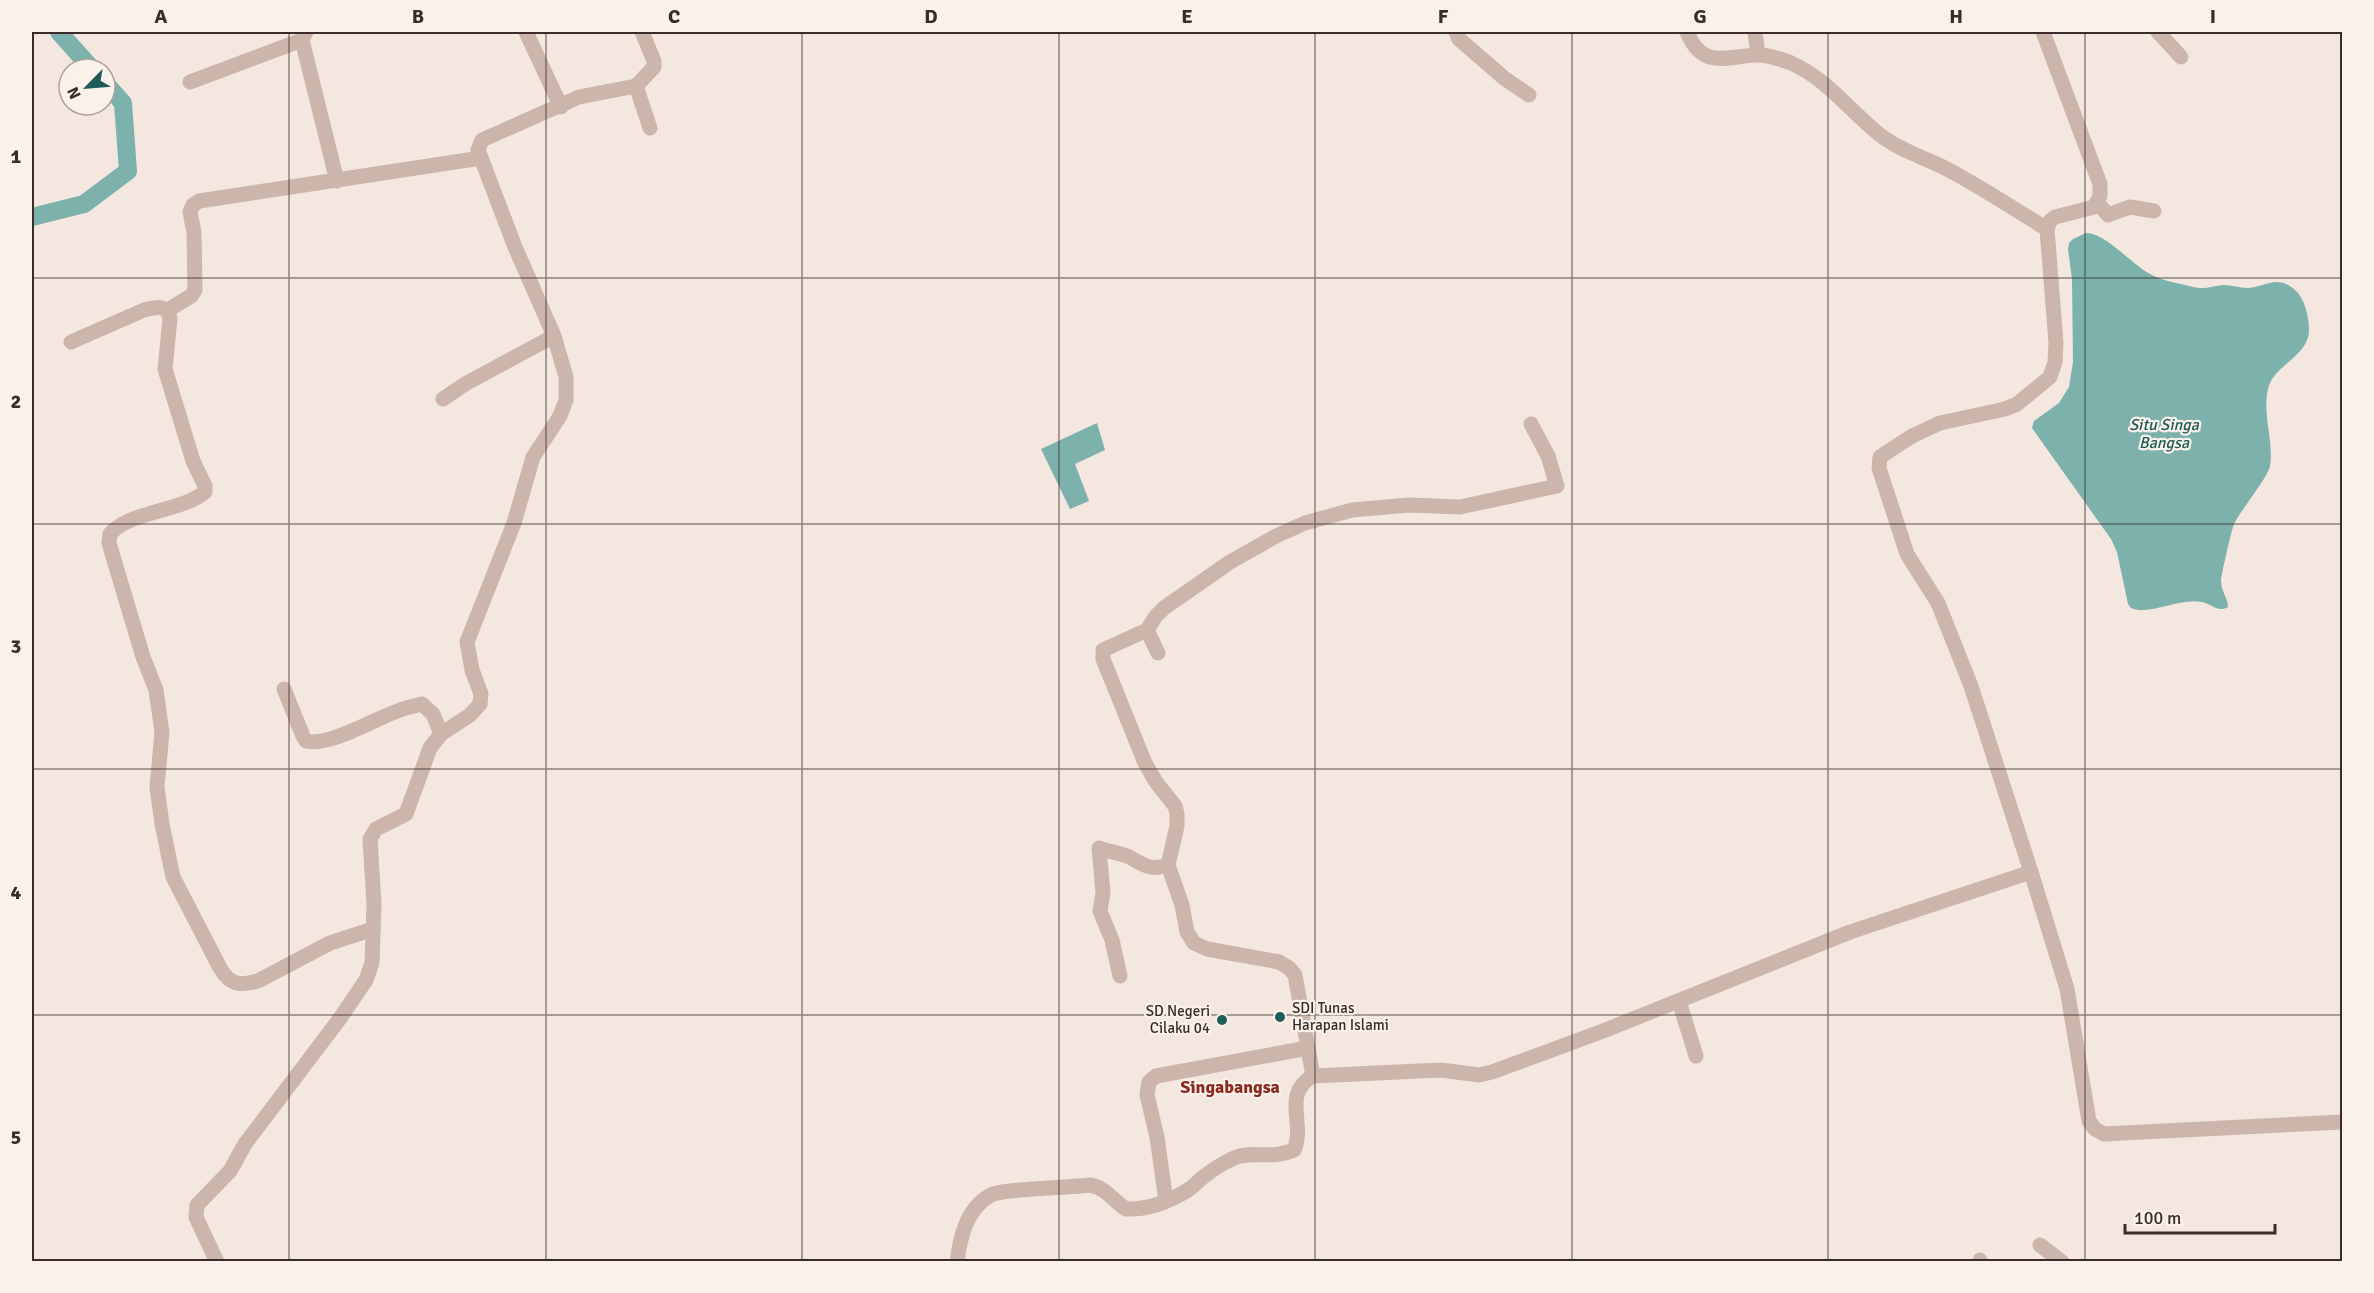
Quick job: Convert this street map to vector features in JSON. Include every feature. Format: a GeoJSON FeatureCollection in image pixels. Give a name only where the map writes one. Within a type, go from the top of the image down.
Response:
{"type":"FeatureCollection","features":[{"type":"Feature","properties":{"kind":"street"},"geometry":{"type":"LineString","coordinates":[[526,32],[561,107]]}},
{"type":"Feature","properties":{"kind":"street"},"geometry":{"type":"LineString","coordinates":[[217,1262],[196,1216],[197,1205],[230,1172],[245,1144],[366,980],[372,963],[374,904],[369,839],[376,830],[406,814],[426,755],[441,734],[470,715],[480,704],[481,694],[472,670],[467,642],[514,523],[533,457],[563,409],[566,400],[566,377],[554,336],[511,236],[478,150],[482,140],[579,98],[636,86],[654,67],[642,32]]}},
{"type":"Feature","properties":{"kind":"street"},"geometry":{"type":"LineString","coordinates":[[1456,32],[1459,39],[1477,55],[1529,95]]}},
{"type":"Feature","properties":{"kind":"street"},"geometry":{"type":"LineString","coordinates":[[1687,32],[1699,51],[1717,60],[1758,54],[1794,64],[1834,91],[1880,135],[1908,152],[1942,166],[2047,229]]}},
{"type":"Feature","properties":{"kind":"street"},"geometry":{"type":"LineString","coordinates":[[1755,32],[1758,54]]}},
{"type":"Feature","properties":{"kind":"street"},"geometry":{"type":"LineString","coordinates":[[2043,32],[2100,184],[2098,203],[2108,215],[2130,207],[2154,211]]}},
{"type":"Feature","properties":{"kind":"street"},"geometry":{"type":"LineString","coordinates":[[2158,32],[2181,57]]}},
{"type":"Feature","properties":{"kind":"street"},"geometry":{"type":"LineString","coordinates":[[190,82],[304,36],[337,181]]}},
{"type":"Feature","properties":{"kind":"street"},"geometry":{"type":"LineString","coordinates":[[636,86],[650,128]]}},
{"type":"Feature","properties":{"kind":"street"},"geometry":{"type":"LineString","coordinates":[[168,310],[191,296],[195,290],[194,232],[190,213],[193,205],[205,199],[481,158]]}},
{"type":"Feature","properties":{"kind":"street"},"geometry":{"type":"LineString","coordinates":[[2098,203],[2084,210],[2055,217],[2050,220],[2047,229],[2056,343],[2055,362],[2050,377],[2017,404],[2005,409],[1940,423],[1912,436],[1880,457],[1879,468],[1907,554],[1938,603],[1971,686],[2067,989],[2090,1121],[2095,1129],[2104,1134],[2343,1122]]}},
{"type":"Feature","properties":{"kind":"street"},"geometry":{"type":"LineString","coordinates":[[71,342],[144,310],[156,307],[164,307],[168,310],[170,318],[165,369],[194,461],[205,486],[205,492],[171,508],[124,523],[110,534],[109,543],[143,657],[156,690],[162,732],[157,787],[173,876],[220,969],[226,979],[247,984],[258,981],[330,943],[373,930]]}},
{"type":"Feature","properties":{"kind":"street"},"geometry":{"type":"LineString","coordinates":[[443,399],[465,384],[554,336]]}},
{"type":"Feature","properties":{"kind":"street"},"geometry":{"type":"LineString","coordinates":[[1313,1076],[1295,975],[1289,968],[1279,962],[1207,949],[1194,943],[1187,932],[1182,905],[1168,865],[1178,813],[1144,763],[1101,656],[1103,650],[1147,630],[1156,615],[1164,608],[1230,562],[1276,536],[1305,523],[1352,510],[1409,505],[1460,507],[1557,486],[1548,456],[1531,424]]}},
{"type":"Feature","properties":{"kind":"street"},"geometry":{"type":"LineString","coordinates":[[1147,630],[1158,653]]}},
{"type":"Feature","properties":{"kind":"street"},"geometry":{"type":"LineString","coordinates":[[284,688],[306,741],[327,740],[396,711],[422,704],[433,714],[441,734]]}},
{"type":"Feature","properties":{"kind":"street"},"geometry":{"type":"LineString","coordinates":[[1120,976],[1112,940],[1100,911],[1103,893],[1099,848],[1127,856],[1143,866],[1161,868],[1168,865]]}},
{"type":"Feature","properties":{"kind":"street"},"geometry":{"type":"LineString","coordinates":[[957,1262],[964,1228],[968,1220],[981,1202],[998,1192],[1090,1185],[1100,1186],[1126,1209],[1152,1206],[1190,1190],[1209,1173],[1234,1158],[1245,1155],[1278,1156],[1294,1150],[1297,1144],[1298,1088],[1313,1076],[1441,1070],[1479,1075],[1603,1031],[1850,932],[2031,872]]}},
{"type":"Feature","properties":{"kind":"street"},"geometry":{"type":"LineString","coordinates":[[1679,1001],[1696,1056]]}},
{"type":"Feature","properties":{"kind":"street"},"geometry":{"type":"LineString","coordinates":[[1166,1201],[1157,1137],[1147,1095],[1149,1082],[1156,1076],[1308,1048]]}},
{"type":"Feature","properties":{"kind":"street"},"geometry":{"type":"LineString","coordinates":[[2040,1245],[2062,1262]]}},
{"type":"Feature","properties":{"kind":"water","name":"Situ Singa Bangsa"},"geometry":{"type":"Polygon","coordinates":[[[2086,233],[2102,238],[2143,269],[2165,280],[2201,288],[2224,285],[2247,288],[2276,282],[2294,289],[2304,303],[2309,326],[2307,340],[2303,348],[2276,373],[2268,389],[2266,408],[2271,447],[2270,466],[2265,478],[2233,527],[2221,581],[2228,604],[2228,607],[2224,609],[2193,601],[2147,610],[2131,608],[2128,604],[2117,552],[2111,539],[2032,428],[2034,421],[2059,403],[2069,387],[2073,362],[2072,279],[2068,249],[2073,239],[2086,233]]]}},
{"type":"Feature","properties":{"kind":"water"},"geometry":{"type":"Polygon","coordinates":[[[1097,423],[1105,450],[1075,464],[1089,501],[1070,509],[1041,449],[1097,423]]]}},
{"type":"Feature","properties":{"kind":"waterway"},"geometry":{"type":"LineString","coordinates":[[59,32],[81,57]]}},
{"type":"Feature","properties":{"kind":"waterway"},"geometry":{"type":"LineString","coordinates":[[32,217],[84,204],[128,171],[123,103],[117,96]]}},
{"type":"Feature","properties":{"kind":"place","name":"SDI Tunas Harapan Islami"},"geometry":{"type":"Point","coordinates":[1280,1017]}},
{"type":"Feature","properties":{"kind":"place","name":"SD Negeri Cilaku 04"},"geometry":{"type":"Point","coordinates":[1222,1020]}},
{"type":"Feature","properties":{"kind":"district","name":"Singabangsa"},"geometry":{"type":"Point","coordinates":[1230,1087]}}]}
